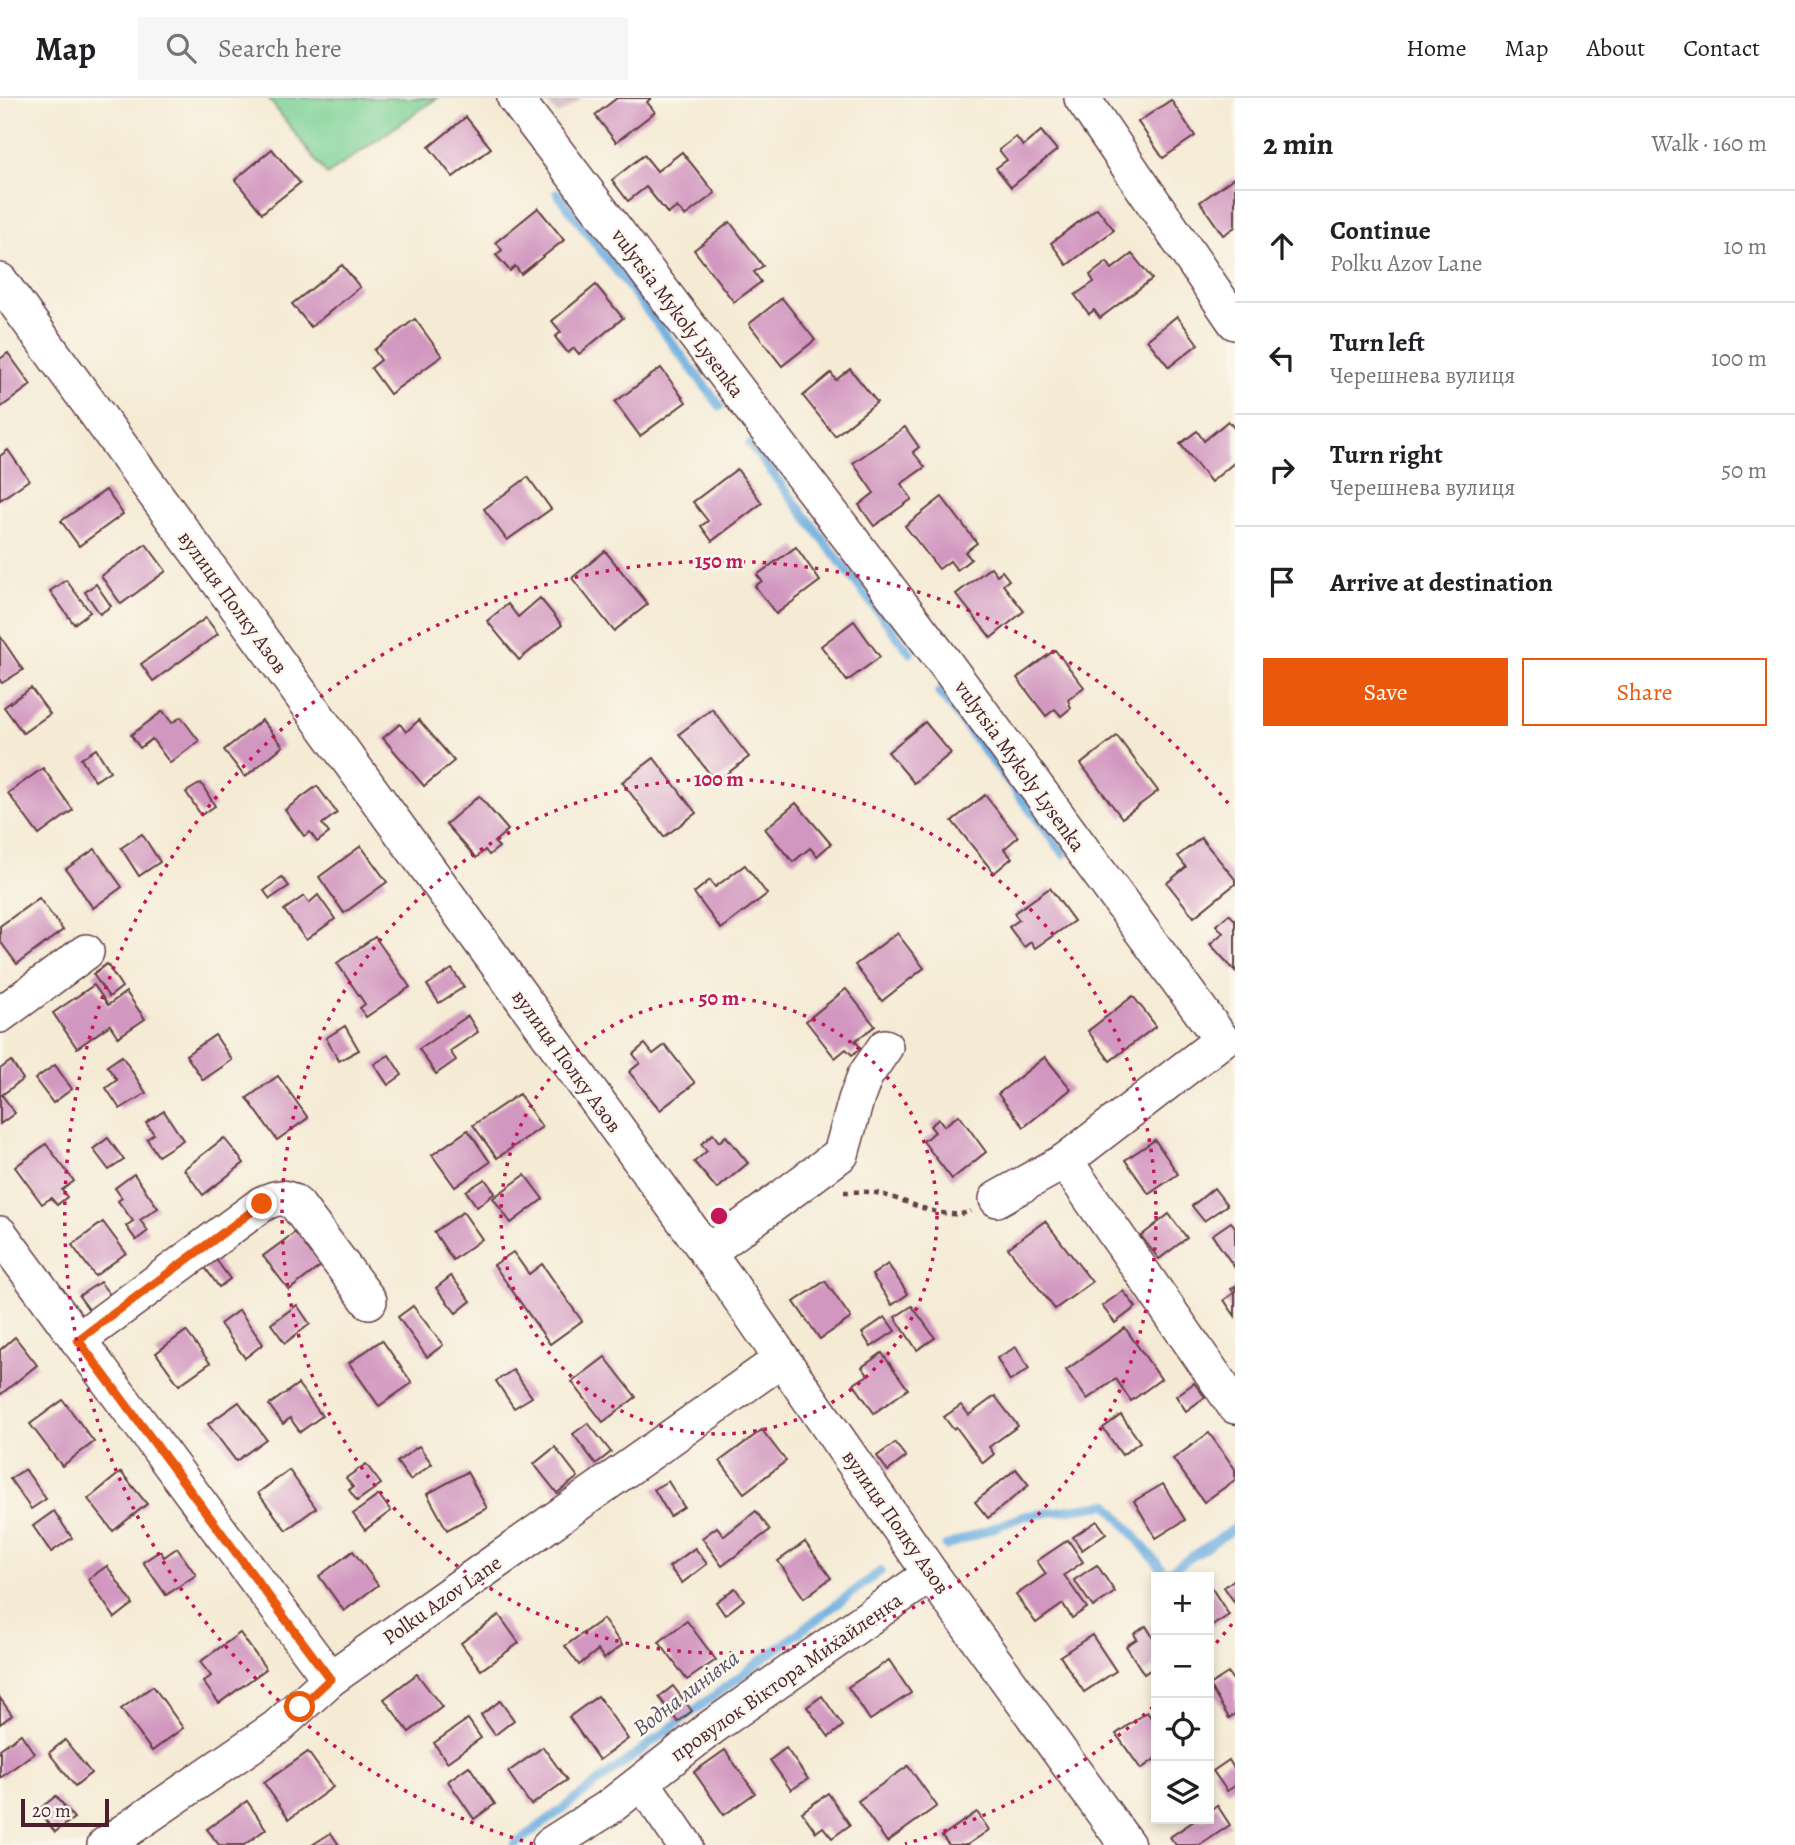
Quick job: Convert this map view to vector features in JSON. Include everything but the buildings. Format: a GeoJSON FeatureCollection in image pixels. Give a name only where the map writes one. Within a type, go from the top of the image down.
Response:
{"type":"FeatureCollection","features":[{"type":"Feature","properties":{"kind":"street","name":"vulytsia Mykoly Lysenka"},"geometry":{"type":"LineString","coordinates":[[515,98],[1229,1035],[1065,1161],[997,1199]]}},
{"type":"Feature","properties":{"kind":"street"},"geometry":{"type":"LineString","coordinates":[[1082,98],[1235,322]]}},
{"type":"Feature","properties":{"kind":"street","name":"вулиця Полку Азов"},"geometry":{"type":"LineString","coordinates":[[0,282],[707,1253],[932,1574],[1127,1845]]}},
{"type":"Feature","properties":{"kind":"street"},"geometry":{"type":"LineString","coordinates":[[0,1015],[86,952]]}},
{"type":"Feature","properties":{"kind":"street"},"geometry":{"type":"LineString","coordinates":[[707,1253],[841,1154],[860,1088],[885,1047]]}},
{"type":"Feature","properties":{"kind":"street"},"geometry":{"type":"LineString","coordinates":[[1065,1161],[1235,1406]]}},
{"type":"Feature","properties":{"kind":"street"},"geometry":{"type":"LineString","coordinates":[[78,1340],[262,1204],[280,1197],[290,1199],[297,1205],[369,1301]]}},
{"type":"Feature","properties":{"kind":"street"},"geometry":{"type":"LineString","coordinates":[[0,1234],[330,1679]]}},
{"type":"Feature","properties":{"kind":"street","name":"Polku Azov Lane"},"geometry":{"type":"LineString","coordinates":[[104,1845],[276,1728],[330,1679],[782,1359]]}},
{"type":"Feature","properties":{"kind":"street","name":"провулок Віктора Михайленка"},"geometry":{"type":"LineString","coordinates":[[550,1845],[608,1808],[733,1712],[932,1574]]}},
{"type":"Feature","properties":{"kind":"street"},"geometry":{"type":"LineString","coordinates":[[642,1783],[685,1845]]}},
{"type":"Feature","properties":{"kind":"path"},"geometry":{"type":"LineString","coordinates":[[795,1188],[820,1192],[876,1193],[962,1215],[997,1199]]}},
{"type":"Feature","properties":{"kind":"shaded area"},"geometry":{"type":"Polygon","coordinates":[[[543,98],[583,98],[558,115],[543,98]]]}},
{"type":"Feature","properties":{"kind":"green space"},"geometry":{"type":"Polygon","coordinates":[[[268,98],[437,98],[327,175],[268,98]]]}},
{"type":"Feature","properties":{"kind":"waterway"},"geometry":{"type":"LineString","coordinates":[[557,193],[720,406]]}},
{"type":"Feature","properties":{"kind":"waterway"},"geometry":{"type":"LineString","coordinates":[[750,444],[910,653]]}},
{"type":"Feature","properties":{"kind":"waterway"},"geometry":{"type":"LineString","coordinates":[[939,692],[1064,854]]}},
{"type":"Feature","properties":{"kind":"waterway"},"geometry":{"type":"LineString","coordinates":[[1224,1413],[1235,1428]]}},
{"type":"Feature","properties":{"kind":"waterway","name":"Водна линівка"},"geometry":{"type":"LineString","coordinates":[[946,1546],[1024,1516],[1108,1504],[1166,1574],[1235,1528]]}},
{"type":"Feature","properties":{"kind":"waterway","name":"Водна линівка"},"geometry":{"type":"LineString","coordinates":[[514,1845],[881,1571]]}},
{"type":"Feature","properties":{"kind":"route"},"geometry":{"type":"LineString","coordinates":[[262,1204],[78,1340],[330,1679],[300,1707]]}}]}
